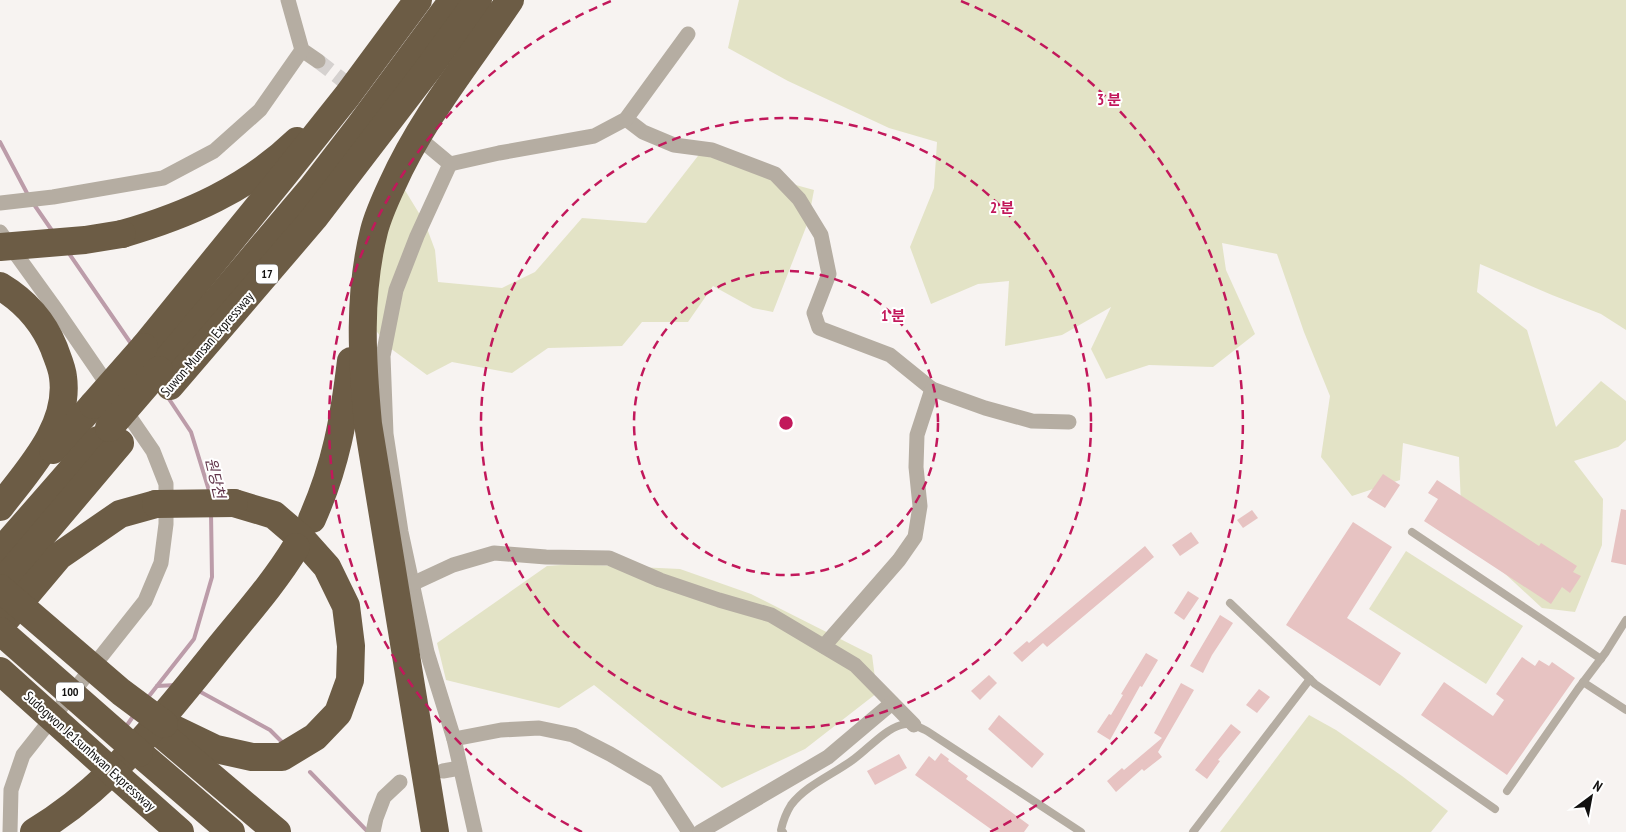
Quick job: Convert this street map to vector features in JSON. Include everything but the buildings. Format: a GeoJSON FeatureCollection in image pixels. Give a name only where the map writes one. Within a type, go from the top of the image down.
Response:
{"type":"FeatureCollection","features":[{"type":"Feature","properties":{"kind":"highway","name":"Suwon-Munsan Expressway"},"geometry":{"type":"LineString","coordinates":[[164,378],[318,181],[453,0]]}},
{"type":"Feature","properties":{"kind":"highway","name":"Suwon-Munsan Expressway"},"geometry":{"type":"LineString","coordinates":[[0,552],[114,435],[164,378],[314,218],[428,69],[478,0]]}},
{"type":"Feature","properties":{"kind":"highway"},"geometry":{"type":"LineString","coordinates":[[312,519],[331,470],[340,438],[346,408],[361,276],[368,248],[383,205],[401,165],[424,125],[510,0]]}},
{"type":"Feature","properties":{"kind":"highway"},"geometry":{"type":"LineString","coordinates":[[0,247],[84,240],[122,234],[158,224],[222,196],[280,156],[315,122],[413,8]]}},
{"type":"Feature","properties":{"kind":"highway"},"geometry":{"type":"LineString","coordinates":[[0,508],[144,347],[290,168],[413,8]]}},
{"type":"Feature","properties":{"kind":"highway"},"geometry":{"type":"LineString","coordinates":[[374,230],[365,284],[363,317],[364,372],[368,424],[436,832]]}},
{"type":"Feature","properties":{"kind":"highway"},"geometry":{"type":"LineString","coordinates":[[0,286],[15,295],[40,321],[50,338],[57,357],[63,375],[64,388],[62,406],[47,444],[0,508]]}},
{"type":"Feature","properties":{"kind":"highway","name":"Suwon-Munsan Expressway"},"geometry":{"type":"LineString","coordinates":[[0,587],[114,435]]}},
{"type":"Feature","properties":{"kind":"highway"},"geometry":{"type":"LineString","coordinates":[[0,626],[59,556],[120,514],[156,504],[234,503],[274,515],[302,540],[327,567],[346,606],[351,646],[350,680],[338,713],[315,737],[282,757],[252,757],[216,749],[161,728]]}},
{"type":"Feature","properties":{"kind":"highway"},"geometry":{"type":"LineString","coordinates":[[34,832],[80,801],[143,741],[270,587],[296,547]]}},
{"type":"Feature","properties":{"kind":"highway"},"geometry":{"type":"LineString","coordinates":[[0,587],[277,832]]}},
{"type":"Feature","properties":{"kind":"highway","name":"100"},"geometry":{"type":"LineString","coordinates":[[0,631],[139,754],[231,832]]}},
{"type":"Feature","properties":{"kind":"highway","name":"Sudogwon Je1sunhwan Expressway"},"geometry":{"type":"LineString","coordinates":[[0,671],[180,832]]}},
{"type":"Feature","properties":{"kind":"street"},"geometry":{"type":"LineString","coordinates":[[288,0],[302,50],[318,61]]}},
{"type":"Feature","properties":{"kind":"street"},"geometry":{"type":"LineString","coordinates":[[450,164],[498,152],[594,136],[626,119],[688,34]]}},
{"type":"Feature","properties":{"kind":"street"},"geometry":{"type":"LineString","coordinates":[[0,203],[53,197],[163,178],[214,151],[260,110],[302,50]]}},
{"type":"Feature","properties":{"kind":"street"},"geometry":{"type":"LineString","coordinates":[[626,119],[644,132],[674,145],[712,150],[775,174],[799,199],[821,234],[829,274],[814,313],[819,328],[890,355],[932,389],[985,408],[1032,421],[1069,422]]}},
{"type":"Feature","properties":{"kind":"street"},"geometry":{"type":"LineString","coordinates":[[426,144],[450,164]]}},
{"type":"Feature","properties":{"kind":"street"},"geometry":{"type":"LineString","coordinates":[[450,164],[416,236],[396,290],[382,356],[386,434],[401,532],[427,652],[454,739],[475,832]]}},
{"type":"Feature","properties":{"kind":"street"},"geometry":{"type":"LineString","coordinates":[[0,232],[153,451],[166,484],[166,524],[161,563],[145,601],[23,755],[11,790],[10,832]]}},
{"type":"Feature","properties":{"kind":"street"},"geometry":{"type":"LineString","coordinates":[[824,646],[899,560],[915,537],[920,506],[916,467],[918,434],[932,389]]}},
{"type":"Feature","properties":{"kind":"street"},"geometry":{"type":"LineString","coordinates":[[412,584],[453,565],[494,553],[546,557],[609,558],[660,580],[771,615],[855,665],[914,725]]}},
{"type":"Feature","properties":{"kind":"street"},"geometry":{"type":"LineString","coordinates":[[700,832],[828,756],[892,703]]}},
{"type":"Feature","properties":{"kind":"street"},"geometry":{"type":"LineString","coordinates":[[454,739],[501,730],[539,728],[573,735],[656,781],[689,832]]}},
{"type":"Feature","properties":{"kind":"street"},"geometry":{"type":"LineString","coordinates":[[442,771],[460,768]]}},
{"type":"Feature","properties":{"kind":"street"},"geometry":{"type":"LineString","coordinates":[[375,825],[384,797],[400,782]]}},
{"type":"Feature","properties":{"kind":"lane"},"geometry":{"type":"LineString","coordinates":[[1412,532],[1601,659]]}},
{"type":"Feature","properties":{"kind":"lane"},"geometry":{"type":"LineString","coordinates":[[1230,603],[1310,679],[1329,694],[1496,809]]}},
{"type":"Feature","properties":{"kind":"lane"},"geometry":{"type":"LineString","coordinates":[[1508,791],[1601,659],[1626,620]]}},
{"type":"Feature","properties":{"kind":"lane"},"geometry":{"type":"LineString","coordinates":[[1193,832],[1310,679]]}},
{"type":"Feature","properties":{"kind":"lane"},"geometry":{"type":"LineString","coordinates":[[1583,682],[1626,710]]}},
{"type":"Feature","properties":{"kind":"lane"},"geometry":{"type":"LineString","coordinates":[[783,832],[784,818],[792,804],[806,790],[854,759],[885,734],[902,724],[914,725],[927,730],[1081,832]]}},
{"type":"Feature","properties":{"kind":"green space"},"geometry":{"type":"Polygon","coordinates":[[[739,0],[1626,0],[1626,330],[1601,314],[1480,264],[1477,292],[1527,330],[1556,427],[1601,381],[1626,401],[1626,440],[1618,447],[1574,461],[1603,499],[1602,545],[1575,612],[1542,608],[1488,558],[1461,506],[1459,457],[1403,443],[1400,480],[1352,496],[1321,457],[1330,396],[1304,332],[1277,254],[1222,243],[1226,270],[1255,334],[1213,367],[1149,365],[1106,379],[1091,349],[1111,307],[1062,335],[1005,346],[1009,281],[978,284],[931,304],[910,247],[934,188],[937,142],[889,128],[788,81],[728,48],[739,0]]]}},
{"type":"Feature","properties":{"kind":"green space"},"geometry":{"type":"Polygon","coordinates":[[[701,152],[756,174],[814,190],[808,222],[773,312],[753,308],[713,286],[688,322],[642,322],[622,346],[548,348],[512,373],[452,362],[427,375],[390,348],[369,322],[395,174],[425,223],[435,250],[438,282],[502,288],[535,272],[582,218],[646,223],[701,152]]]}},
{"type":"Feature","properties":{"kind":"green space"},"geometry":{"type":"Polygon","coordinates":[[[1406,551],[1523,626],[1486,684],[1369,609],[1406,551]]]}},
{"type":"Feature","properties":{"kind":"green space"},"geometry":{"type":"Polygon","coordinates":[[[574,564],[680,569],[751,594],[872,655],[877,693],[805,749],[722,788],[594,685],[559,708],[446,680],[437,643],[547,566],[574,564]]]}},
{"type":"Feature","properties":{"kind":"green space"},"geometry":{"type":"Polygon","coordinates":[[[1309,715],[1336,730],[1448,811],[1431,832],[1220,832],[1309,715]]]}},
{"type":"Feature","properties":{"kind":"waterway","name":"원당천"},"geometry":{"type":"LineString","coordinates":[[0,142],[28,195]]}},
{"type":"Feature","properties":{"kind":"waterway","name":"원당천"},"geometry":{"type":"LineString","coordinates":[[33,203],[53,232]]}},
{"type":"Feature","properties":{"kind":"waterway","name":"원당천"},"geometry":{"type":"LineString","coordinates":[[68,252],[132,345]]}},
{"type":"Feature","properties":{"kind":"waterway","name":"원당천"},"geometry":{"type":"LineString","coordinates":[[167,396],[191,432],[210,494]]}},
{"type":"Feature","properties":{"kind":"waterway","name":"원당천"},"geometry":{"type":"LineString","coordinates":[[146,700],[194,639],[212,577],[211,513]]}},
{"type":"Feature","properties":{"kind":"waterway"},"geometry":{"type":"LineString","coordinates":[[157,686],[176,685]]}},
{"type":"Feature","properties":{"kind":"waterway"},"geometry":{"type":"LineString","coordinates":[[197,690],[270,730],[284,744]]}},
{"type":"Feature","properties":{"kind":"waterway","name":"원당천"},"geometry":{"type":"LineString","coordinates":[[125,728],[134,715]]}},
{"type":"Feature","properties":{"kind":"waterway"},"geometry":{"type":"LineString","coordinates":[[310,772],[368,832]]}},
{"type":"Feature","properties":{"kind":"tunnel"},"geometry":{"type":"LineString","coordinates":[[318,61],[358,92]]}}]}
